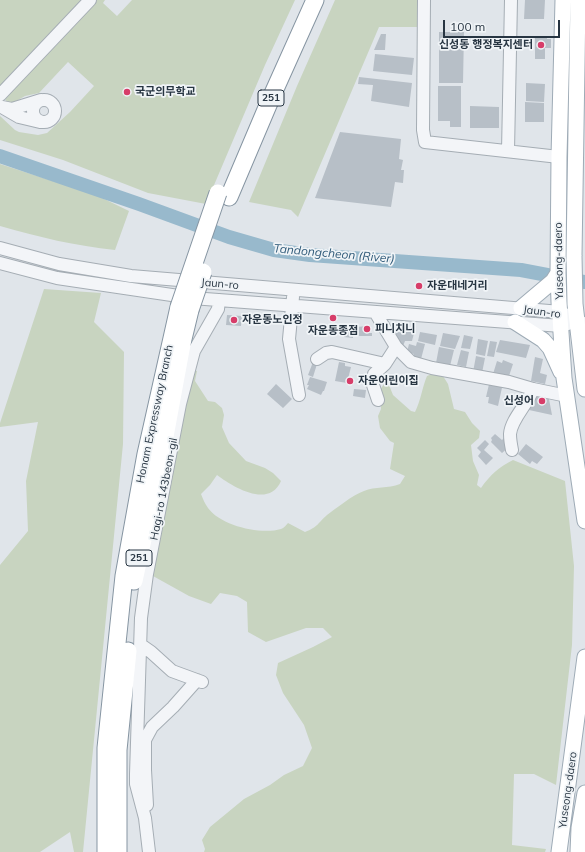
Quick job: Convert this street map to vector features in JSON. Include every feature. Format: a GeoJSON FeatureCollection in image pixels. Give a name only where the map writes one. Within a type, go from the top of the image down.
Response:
{"type":"FeatureCollection","features":[{"type":"Feature","properties":{"kind":"highway","name":"Honam Expressway Branch"},"geometry":{"type":"LineString","coordinates":[[106,852],[106,748],[124,576],[146,454],[184,308],[272,66],[303,0]]}},
{"type":"Feature","properties":{"kind":"highway","name":"Honam Expressway Branch"},"geometry":{"type":"LineString","coordinates":[[224,195],[271,98],[315,0]]}},
{"type":"Feature","properties":{"kind":"highway","name":"Honam Expressway Branch"},"geometry":{"type":"LineString","coordinates":[[118,852],[118,750],[135,576],[162,453],[183,339],[184,308]]}},
{"type":"Feature","properties":{"kind":"highway"},"geometry":{"type":"LineString","coordinates":[[98,852],[100,788],[106,748]]}},
{"type":"Feature","properties":{"kind":"highway"},"geometry":{"type":"LineString","coordinates":[[118,811],[124,838],[125,852]]}},
{"type":"Feature","properties":{"kind":"main road","name":"Yuseong-daero"},"geometry":{"type":"LineString","coordinates":[[563,0],[558,273],[564,378],[585,521]]}},
{"type":"Feature","properties":{"kind":"main road","name":"Yuseong-daero"},"geometry":{"type":"LineString","coordinates":[[578,0],[581,159],[574,256],[575,304],[581,323],[585,389]]}},
{"type":"Feature","properties":{"kind":"main road"},"geometry":{"type":"LineString","coordinates":[[521,308],[553,281],[558,273]]}},
{"type":"Feature","properties":{"kind":"main road"},"geometry":{"type":"LineString","coordinates":[[516,322],[543,340],[550,348],[564,378]]}},
{"type":"Feature","properties":{"kind":"main road","name":"Yuseong-daero"},"geometry":{"type":"LineString","coordinates":[[559,852],[585,657]]}},
{"type":"Feature","properties":{"kind":"main road","name":"Yuseong-daero"},"geometry":{"type":"LineString","coordinates":[[578,852],[579,828],[585,793]]}},
{"type":"Feature","properties":{"kind":"street"},"geometry":{"type":"LineString","coordinates":[[1,103],[90,0]]}},
{"type":"Feature","properties":{"kind":"street"},"geometry":{"type":"LineString","coordinates":[[424,0],[423,130],[425,142],[559,157]]}},
{"type":"Feature","properties":{"kind":"street"},"geometry":{"type":"LineString","coordinates":[[508,151],[511,0]]}},
{"type":"Feature","properties":{"kind":"street"},"geometry":{"type":"LineString","coordinates":[[41,100],[49,101],[54,106],[55,114],[51,121],[40,122],[19,117],[1,103],[12,109],[27,103],[41,100]]}},
{"type":"Feature","properties":{"kind":"street"},"geometry":{"type":"LineString","coordinates":[[40,122],[35,118],[33,111],[35,104],[41,100]]}},
{"type":"Feature","properties":{"kind":"street","name":"Jaun-ro"},"geometry":{"type":"LineString","coordinates":[[0,248],[59,264],[131,276],[521,308],[561,314],[581,323]]}},
{"type":"Feature","properties":{"kind":"street","name":"Jaun-ro"},"geometry":{"type":"LineString","coordinates":[[0,263],[57,278],[192,298],[516,322],[561,314]]}},
{"type":"Feature","properties":{"kind":"street"},"geometry":{"type":"LineString","coordinates":[[295,290],[289,340],[299,395]]}},
{"type":"Feature","properties":{"kind":"street","name":"Hagi-ro 143beon-gil"},"geometry":{"type":"LineString","coordinates":[[149,852],[145,818],[136,784],[141,618],[147,574],[180,404],[194,351],[218,310],[219,300]]}},
{"type":"Feature","properties":{"kind":"street"},"geometry":{"type":"LineString","coordinates":[[375,312],[396,347],[410,362],[432,368],[509,382],[567,396]]}},
{"type":"Feature","properties":{"kind":"street"},"geometry":{"type":"LineString","coordinates":[[378,400],[373,386],[374,374],[385,364],[396,347]]}},
{"type":"Feature","properties":{"kind":"street"},"geometry":{"type":"LineString","coordinates":[[317,359],[326,353],[332,352],[385,364]]}},
{"type":"Feature","properties":{"kind":"street"},"geometry":{"type":"LineString","coordinates":[[512,450],[510,433],[512,424],[530,397],[533,389]]}},
{"type":"Feature","properties":{"kind":"street"},"geometry":{"type":"LineString","coordinates":[[141,645],[172,671],[200,681],[152,727],[145,740],[145,770],[148,804],[145,818]]}},
{"type":"Feature","properties":{"kind":"green space"},"geometry":{"type":"Polygon","coordinates":[[[0,0],[83,0],[0,88],[0,0]]]}},
{"type":"Feature","properties":{"kind":"green space","name":"국군의무학교"},"geometry":{"type":"Polygon","coordinates":[[[97,0],[105,0],[103,3],[117,16],[132,0],[295,0],[265,65],[206,204],[148,193],[63,160],[0,140],[0,116],[19,132],[38,135],[47,133],[70,112],[94,86],[68,62],[39,93],[25,96],[13,103],[7,102],[5,99],[97,0]]]}},
{"type":"Feature","properties":{"kind":"green space"},"geometry":{"type":"Polygon","coordinates":[[[335,0],[418,0],[418,27],[379,27],[298,217],[291,210],[249,202],[297,86],[335,0]]]}},
{"type":"Feature","properties":{"kind":"green space"},"geometry":{"type":"Polygon","coordinates":[[[0,164],[96,195],[129,211],[115,250],[57,241],[0,226],[0,164]]]}},
{"type":"Feature","properties":{"kind":"green space"},"geometry":{"type":"Polygon","coordinates":[[[44,289],[101,293],[94,322],[124,352],[123,444],[83,852],[74,852],[70,832],[40,852],[0,852],[0,565],[28,531],[26,481],[38,422],[0,427],[0,423],[44,289]]]}},
{"type":"Feature","properties":{"kind":"green space"},"geometry":{"type":"Polygon","coordinates":[[[192,370],[197,371],[195,381],[208,401],[215,402],[222,408],[224,415],[222,427],[229,443],[246,461],[265,468],[281,481],[275,489],[268,494],[260,495],[241,490],[217,475],[201,494],[207,506],[214,514],[222,520],[242,528],[273,531],[282,529],[288,523],[305,532],[315,527],[327,515],[359,493],[368,489],[400,484],[405,476],[390,469],[394,443],[390,441],[380,428],[378,416],[381,409],[380,390],[384,384],[389,385],[393,395],[411,411],[415,412],[427,376],[432,374],[443,376],[448,384],[454,409],[465,412],[472,423],[480,431],[479,438],[471,445],[473,461],[479,475],[477,485],[481,488],[495,472],[513,460],[565,481],[574,566],[572,645],[556,785],[534,774],[514,774],[512,845],[546,849],[545,852],[204,852],[205,849],[202,840],[210,827],[244,799],[270,785],[284,775],[303,766],[312,748],[304,725],[283,693],[276,675],[278,663],[332,637],[323,628],[306,628],[266,642],[248,632],[247,602],[237,596],[220,593],[211,604],[189,596],[153,576],[164,506],[192,370]]]}},
{"type":"Feature","properties":{"kind":"building"},"geometry":{"type":"Polygon","coordinates":[[[525,0],[545,0],[544,19],[524,19],[525,0]]]}},
{"type":"Feature","properties":{"kind":"building"},"geometry":{"type":"Polygon","coordinates":[[[439,32],[464,32],[463,83],[439,83],[439,32]]]}},
{"type":"Feature","properties":{"kind":"building"},"geometry":{"type":"Polygon","coordinates":[[[381,34],[386,34],[385,50],[374,50],[381,34]]]}},
{"type":"Feature","properties":{"kind":"building"},"geometry":{"type":"Polygon","coordinates":[[[535,36],[547,36],[547,39],[551,39],[551,48],[545,48],[545,59],[535,59],[535,36]]]}},
{"type":"Feature","properties":{"kind":"building"},"geometry":{"type":"Polygon","coordinates":[[[375,54],[414,58],[412,75],[373,71],[375,54]]]}},
{"type":"Feature","properties":{"kind":"building"},"geometry":{"type":"Polygon","coordinates":[[[359,77],[412,83],[409,107],[371,101],[373,85],[358,84],[359,77]]]}},
{"type":"Feature","properties":{"kind":"building"},"geometry":{"type":"Polygon","coordinates":[[[526,83],[545,84],[544,102],[526,101],[526,83]]]}},
{"type":"Feature","properties":{"kind":"building"},"geometry":{"type":"Polygon","coordinates":[[[438,86],[461,86],[461,127],[450,127],[450,121],[438,121],[438,86]]]}},
{"type":"Feature","properties":{"kind":"building"},"geometry":{"type":"Polygon","coordinates":[[[525,102],[544,103],[544,122],[525,122],[525,102]]]}},
{"type":"Feature","properties":{"kind":"building"},"geometry":{"type":"Polygon","coordinates":[[[470,106],[499,107],[499,128],[470,128],[470,106]]]}},
{"type":"Feature","properties":{"kind":"building"},"geometry":{"type":"Polygon","coordinates":[[[340,132],[401,139],[399,159],[403,160],[401,170],[404,170],[403,183],[395,182],[391,207],[315,198],[340,132]]]}},
{"type":"Feature","properties":{"kind":"building","name":"자운동노인정"},"geometry":{"type":"Polygon","coordinates":[[[227,315],[242,316],[241,326],[226,325],[227,315]]]}},
{"type":"Feature","properties":{"kind":"building"},"geometry":{"type":"Polygon","coordinates":[[[345,325],[354,325],[355,327],[370,326],[369,333],[372,333],[372,336],[353,336],[353,338],[344,337],[345,325]]]}},
{"type":"Feature","properties":{"kind":"building"},"geometry":{"type":"Polygon","coordinates":[[[397,326],[415,329],[412,341],[405,341],[403,346],[394,335],[397,326]]]}},
{"type":"Feature","properties":{"kind":"building"},"geometry":{"type":"Polygon","coordinates":[[[420,332],[437,335],[435,345],[418,341],[420,332]]]}},
{"type":"Feature","properties":{"kind":"building"},"geometry":{"type":"Polygon","coordinates":[[[443,333],[460,336],[455,349],[440,346],[443,333]]]}},
{"type":"Feature","properties":{"kind":"building"},"geometry":{"type":"Polygon","coordinates":[[[464,335],[473,337],[470,349],[461,348],[464,335]]]}},
{"type":"Feature","properties":{"kind":"building"},"geometry":{"type":"Polygon","coordinates":[[[478,339],[488,341],[485,356],[476,354],[478,339]]]}},
{"type":"Feature","properties":{"kind":"building"},"geometry":{"type":"Polygon","coordinates":[[[500,340],[530,345],[526,358],[496,352],[500,340]]]}},
{"type":"Feature","properties":{"kind":"building"},"geometry":{"type":"Polygon","coordinates":[[[490,341],[497,342],[494,357],[487,356],[490,341]]]}},
{"type":"Feature","properties":{"kind":"building"},"geometry":{"type":"Polygon","coordinates":[[[417,342],[425,344],[421,359],[413,357],[414,354],[407,352],[409,344],[416,346],[417,342]]]}},
{"type":"Feature","properties":{"kind":"building"},"geometry":{"type":"Polygon","coordinates":[[[439,347],[454,350],[450,366],[436,363],[439,347]]]}},
{"type":"Feature","properties":{"kind":"building"},"geometry":{"type":"Polygon","coordinates":[[[461,350],[469,352],[466,367],[457,365],[461,350]]]}},
{"type":"Feature","properties":{"kind":"building"},"geometry":{"type":"Polygon","coordinates":[[[476,356],[485,358],[482,373],[473,372],[476,356]]]}},
{"type":"Feature","properties":{"kind":"building"},"geometry":{"type":"Polygon","coordinates":[[[535,357],[543,359],[540,373],[547,375],[545,384],[531,381],[535,357]]]}},
{"type":"Feature","properties":{"kind":"building"},"geometry":{"type":"Polygon","coordinates":[[[503,360],[513,364],[509,376],[493,374],[497,361],[502,363],[503,360]]]}},
{"type":"Feature","properties":{"kind":"building"},"geometry":{"type":"Polygon","coordinates":[[[313,362],[317,364],[313,377],[308,375],[313,362]]]}},
{"type":"Feature","properties":{"kind":"building"},"geometry":{"type":"Polygon","coordinates":[[[339,362],[345,363],[345,366],[351,367],[347,383],[335,381],[339,362]]]}},
{"type":"Feature","properties":{"kind":"building"},"geometry":{"type":"Polygon","coordinates":[[[310,377],[327,382],[321,395],[307,389],[310,377]]]}},
{"type":"Feature","properties":{"kind":"building"},"geometry":{"type":"Polygon","coordinates":[[[490,380],[503,383],[498,406],[488,403],[489,397],[486,397],[490,380]]]}},
{"type":"Feature","properties":{"kind":"building"},"geometry":{"type":"Polygon","coordinates":[[[276,384],[292,399],[283,408],[267,394],[276,384]]]}},
{"type":"Feature","properties":{"kind":"building"},"geometry":{"type":"Polygon","coordinates":[[[354,389],[366,390],[365,398],[353,396],[354,389]]]}},
{"type":"Feature","properties":{"kind":"building"},"geometry":{"type":"Polygon","coordinates":[[[533,396],[549,399],[552,415],[529,410],[533,396]]]}},
{"type":"Feature","properties":{"kind":"building"},"geometry":{"type":"Polygon","coordinates":[[[495,434],[502,440],[504,438],[507,441],[509,447],[502,453],[491,442],[491,438],[495,434]]]}},
{"type":"Feature","properties":{"kind":"building"},"geometry":{"type":"Polygon","coordinates":[[[485,440],[489,444],[484,450],[493,458],[486,465],[478,456],[481,452],[477,448],[485,440]]]}},
{"type":"Feature","properties":{"kind":"building"},"geometry":{"type":"Polygon","coordinates":[[[526,444],[543,457],[537,464],[532,461],[530,464],[518,454],[526,444]]]}},
{"type":"Feature","properties":{"kind":"waterway","name":"Tandongcheon (River)"},"geometry":{"type":"LineString","coordinates":[[0,156],[229,237],[274,250],[310,255],[521,270],[585,282]]}},
{"type":"Feature","properties":{"kind":"place","name":"신성동 행정복지센터"},"geometry":{"type":"Point","coordinates":[541,45]}},
{"type":"Feature","properties":{"kind":"place","name":"국군의무학교"},"geometry":{"type":"Point","coordinates":[127,92]}},
{"type":"Feature","properties":{"kind":"place","name":"자운대네거리"},"geometry":{"type":"Point","coordinates":[419,286]}},
{"type":"Feature","properties":{"kind":"place","name":"자운동종점"},"geometry":{"type":"Point","coordinates":[333,318]}},
{"type":"Feature","properties":{"kind":"place","name":"자운동노인정"},"geometry":{"type":"Point","coordinates":[234,320]}},
{"type":"Feature","properties":{"kind":"place","name":"피니치니"},"geometry":{"type":"Point","coordinates":[367,329]}},
{"type":"Feature","properties":{"kind":"place","name":"자운어린이집"},"geometry":{"type":"Point","coordinates":[350,381]}},
{"type":"Feature","properties":{"kind":"place","name":"신성어"},"geometry":{"type":"Point","coordinates":[542,401]}}]}
